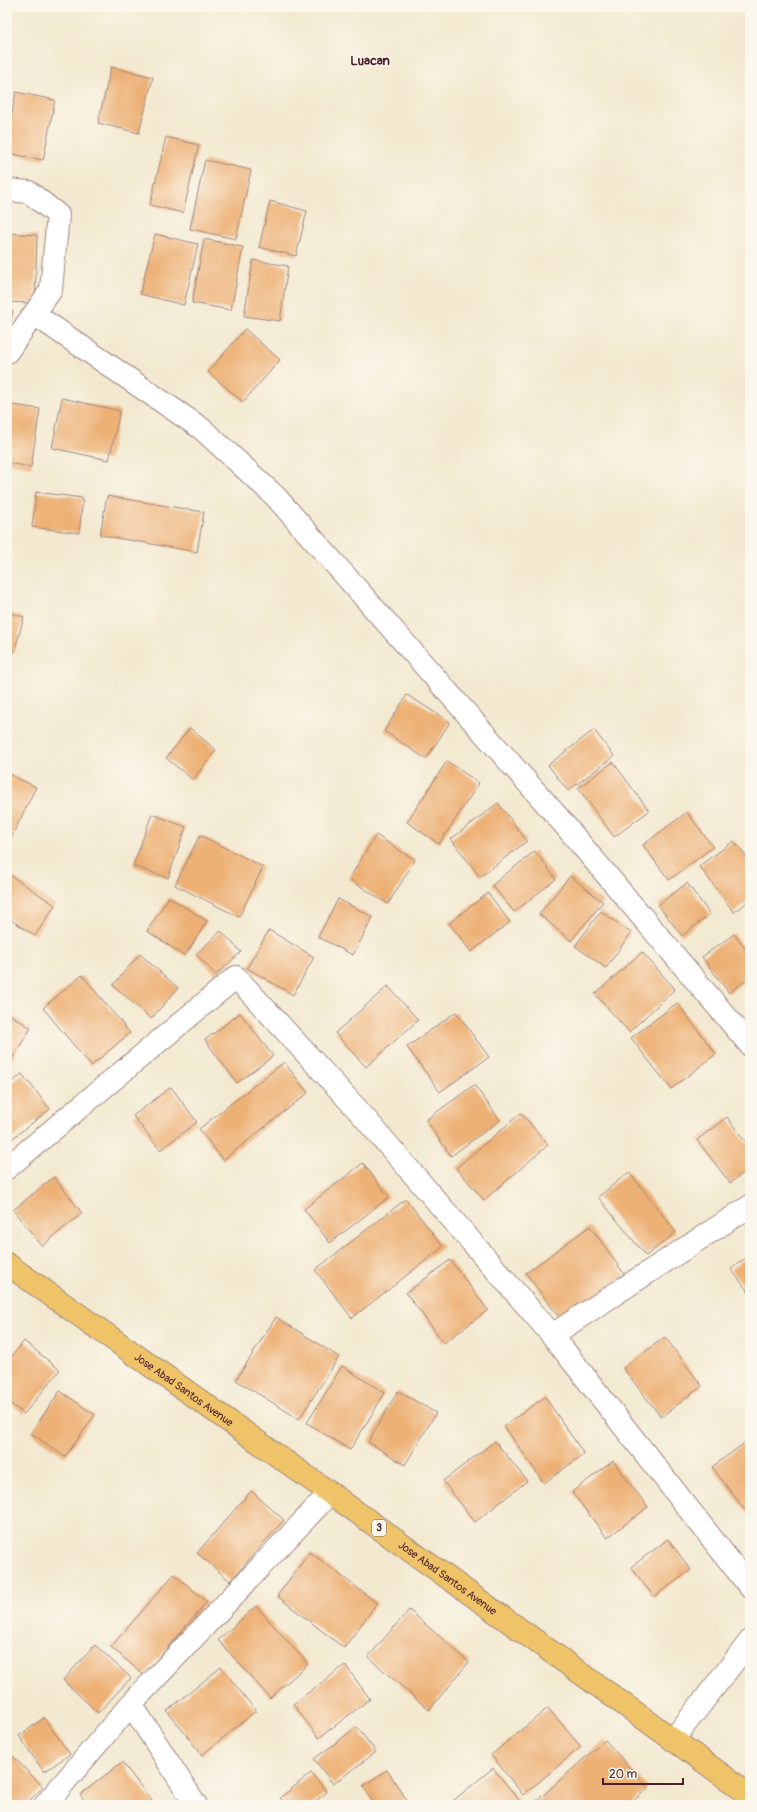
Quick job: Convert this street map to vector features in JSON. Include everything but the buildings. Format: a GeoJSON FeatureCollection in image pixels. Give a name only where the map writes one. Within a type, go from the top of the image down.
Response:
{"type":"FeatureCollection","features":[{"type":"Feature","properties":{"kind":"highway","name":"Jose Abad Santos Avenue"},"geometry":{"type":"LineString","coordinates":[[7,1264],[330,1493],[750,1795]]}},
{"type":"Feature","properties":{"kind":"street"},"geometry":{"type":"LineString","coordinates":[[7,190],[29,192],[58,215],[50,290],[7,352]]}},
{"type":"Feature","properties":{"kind":"street"},"geometry":{"type":"LineString","coordinates":[[34,314],[202,429],[275,496],[557,816],[750,1045]]}},
{"type":"Feature","properties":{"kind":"street"},"geometry":{"type":"LineString","coordinates":[[7,1168],[236,977],[357,1109],[552,1335],[750,1587]]}},
{"type":"Feature","properties":{"kind":"street"},"geometry":{"type":"LineString","coordinates":[[552,1335],[750,1206]]}},
{"type":"Feature","properties":{"kind":"street"},"geometry":{"type":"LineString","coordinates":[[45,1805],[131,1704],[330,1493]]}},
{"type":"Feature","properties":{"kind":"street"},"geometry":{"type":"LineString","coordinates":[[673,1740],[750,1641]]}},
{"type":"Feature","properties":{"kind":"street"},"geometry":{"type":"LineString","coordinates":[[131,1704],[196,1805]]}},
{"type":"Feature","properties":{"kind":"district","name":"Luacan"},"geometry":{"type":"Point","coordinates":[370,61]}}]}
